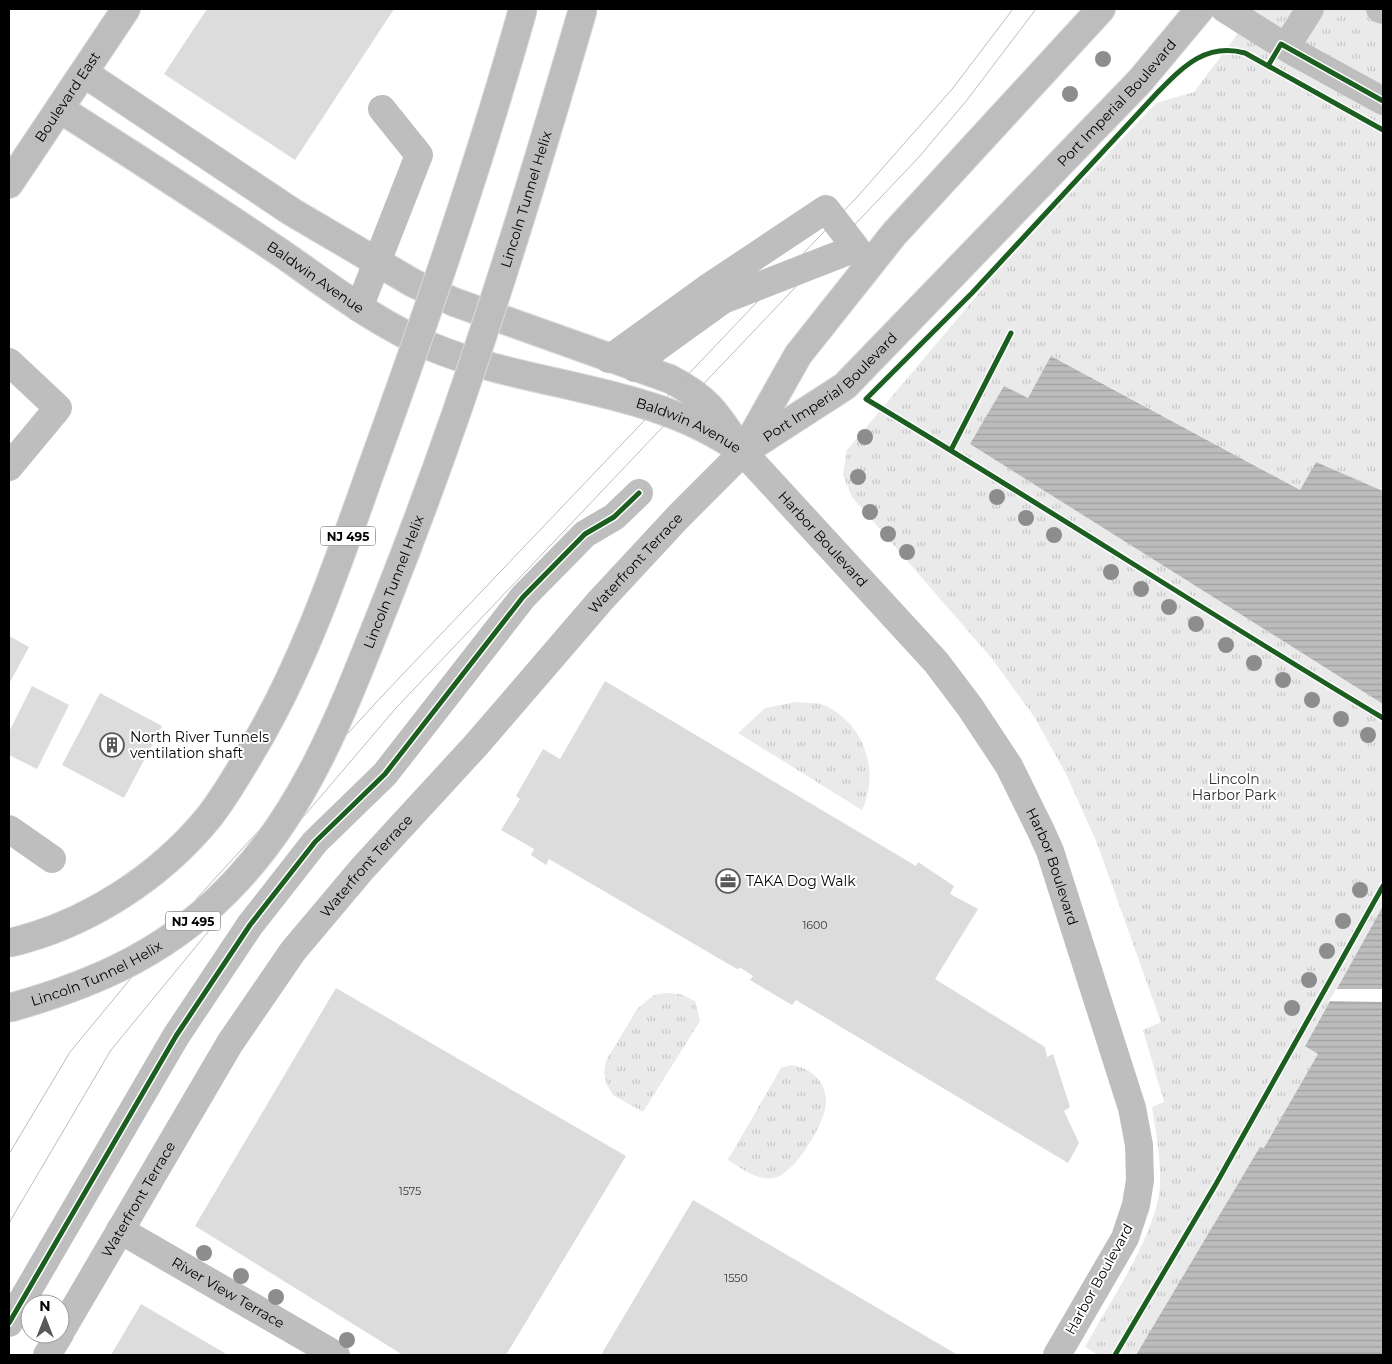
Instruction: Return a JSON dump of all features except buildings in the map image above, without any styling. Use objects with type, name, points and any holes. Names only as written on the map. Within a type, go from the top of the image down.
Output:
[{"type":"main road","name":"Boulevard East","points":[[9,184],[126,9]]},
{"type":"main road","name":"NJ 495","points":[[9,943],[43,932],[95,910],[141,881],[163,863],[208,817],[227,793],[266,727],[313,626],[417,343],[458,221],[523,9]]},
{"type":"main road","name":"Lincoln Tunnel Helix","points":[[9,1008],[88,983],[124,967],[178,934],[238,880],[280,827],[300,795],[333,728],[410,543],[528,198],[583,9]]},
{"type":"main road","name":"Port Imperial Boulevard","points":[[743,452],[798,355],[894,234],[1100,9]]},
{"type":"main road","name":"Port Imperial Boulevard","points":[[743,452],[846,386],[1140,81],[1200,9]]},
{"type":"main road","name":"Baldwin Avenue","points":[[84,73],[292,212],[377,263],[454,302],[609,359],[670,379],[702,398],[710,405],[743,452]]},
{"type":"main road","name":"Baldwin Avenue","points":[[60,109],[280,253],[359,308],[410,337],[457,356],[650,407],[711,432],[743,452]]},
{"type":"street","points":[[1224,9],[1286,47],[1383,100]]},
{"type":"street","points":[[1286,47],[1310,9]]},
{"type":"street","points":[[359,308],[419,155],[382,109]]},
{"type":"street","points":[[609,359],[706,289],[826,209],[856,248],[723,300],[655,349],[635,368]]},
{"type":"street","points":[[9,362],[58,408],[9,467]]},
{"type":"street","name":"Waterfront Terrace","points":[[70,1317],[230,1043],[293,951],[362,868],[477,744],[600,601],[679,516],[743,452]]},
{"type":"street","name":"Harbor Boulevard","points":[[743,452],[936,662],[1009,766],[1050,851],[1132,1108],[1139,1145],[1140,1163],[1138,1193],[1130,1226],[1057,1355]]},
{"type":"street","points":[[9,1323],[176,1036],[250,924],[315,842],[385,774],[523,597],[585,534],[614,517],[639,492]]},
{"type":"street","points":[[9,829],[52,859]]},
{"type":"street","name":"River View Terrace","points":[[120,1230],[336,1355]]},
{"type":"street","name":"Waterfront Terrace","points":[[47,1355],[54,1344]]},
{"type":"green space","name":"Lincoln Harbor Park","points":[[1250,9],[1383,9],[1383,491],[1316,462],[1300,490],[1052,356],[1028,398],[1004,387],[970,444],[1383,704],[1383,906],[1305,1045],[1318,1054],[1264,1149],[1260,1147],[1136,1355],[1098,1355],[1085,1347],[1138,1253],[1154,1214],[1159,1195],[1160,1163],[1152,1107],[1164,1102],[1143,1030],[1161,1022],[1097,843],[1066,774],[1035,718],[993,660],[852,497],[843,475],[847,450],[1000,268],[1156,103],[1194,92],[1234,39]]},
{"type":"green space","points":[[796,702],[815,703],[826,706],[851,725],[859,737],[869,765],[867,795],[862,810],[738,733],[765,708]]},
{"type":"green space","points":[[666,993],[680,994],[695,1001],[700,1021],[643,1112],[613,1095],[607,1085],[604,1073],[606,1061],[637,1009],[654,995]]},
{"type":"green space","points":[[790,1065],[803,1068],[820,1081],[825,1094],[825,1111],[808,1146],[791,1167],[774,1178],[761,1178],[728,1160],[781,1068]]},
{"type":"shaded area","points":[[1051,356],[1300,490],[1316,462],[1383,491],[1383,704],[970,444],[1004,386],[1028,398]]},
{"type":"shaded area","points":[[1383,906],[1383,1355],[1136,1355],[1260,1147],[1264,1148],[1318,1054],[1305,1046]]},
{"type":"pier","points":[[1336,989],[1383,989],[1383,1002],[1329,1001]]},
{"type":"tram line","points":[[9,1154],[70,1052],[198,897],[383,695],[858,196],[953,88],[1013,9]]},
{"type":"tram line","points":[[9,1223],[111,1050],[276,849],[396,708],[919,157],[967,100],[1036,9]]},
{"type":"cycle path","points":[[1268,66],[1281,44],[1383,101]]},
{"type":"cycle path","points":[[1383,130],[1245,53],[1231,50],[1218,51],[1196,59],[1158,92],[972,293],[866,399],[1383,718]]},
{"type":"cycle path","points":[[951,450],[1011,333]]},
{"type":"cycle path","points":[[9,1323],[176,1036],[250,925],[315,842],[385,774],[523,597],[585,534],[614,517],[639,493]]},
{"type":"cycle path","points":[[1115,1355],[1216,1184],[1383,886]]},
{"type":"place","name":"North River Tunnels ventilation shaft","points":[[112,745]]},
{"type":"place","name":"TAKA Dog Walk","points":[[728,881]]}]
